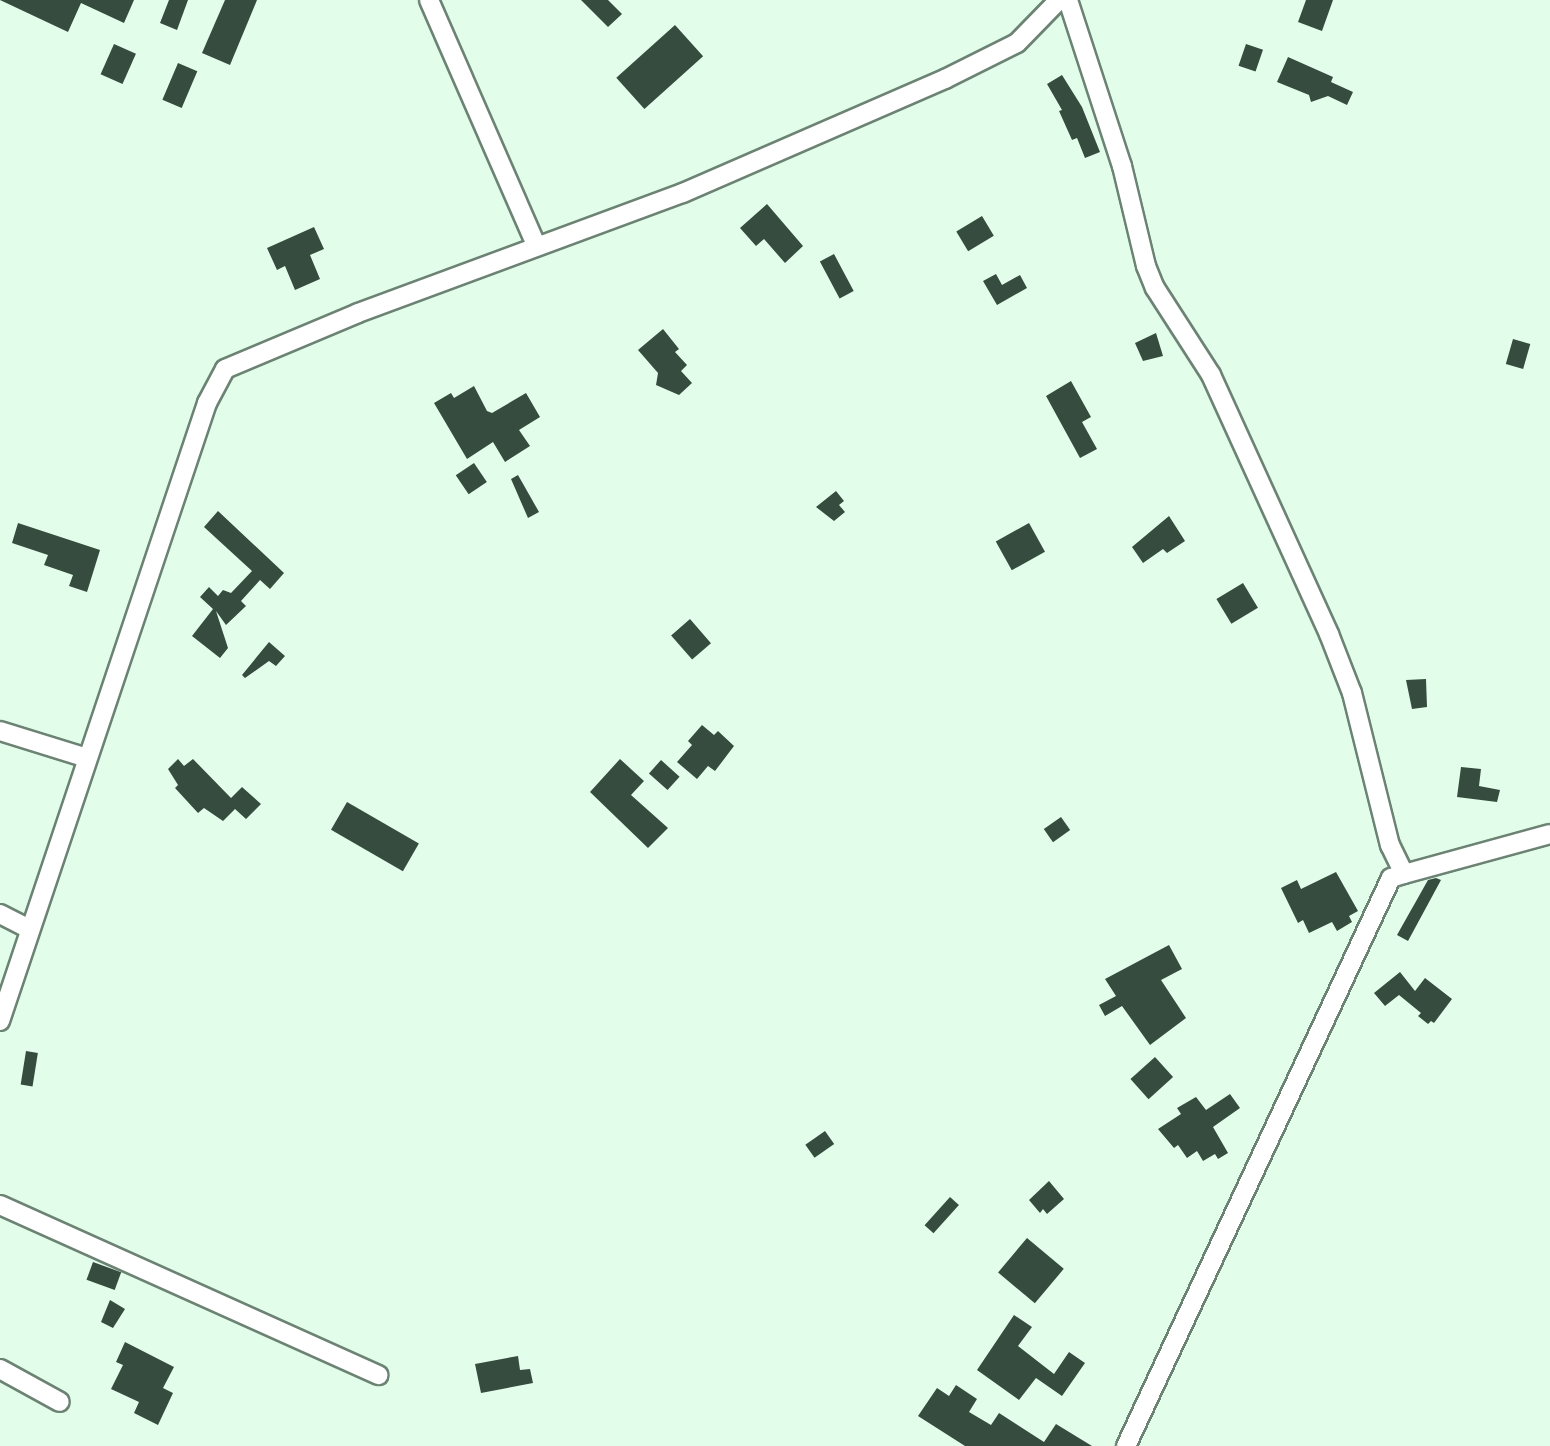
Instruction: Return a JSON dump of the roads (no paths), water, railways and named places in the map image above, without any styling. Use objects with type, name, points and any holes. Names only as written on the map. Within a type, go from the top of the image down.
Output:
[{"type":"street","points":[[429,0],[536,245]]},
{"type":"street","points":[[0,1021],[207,403],[225,369],[358,313],[683,193],[982,62],[1017,43],[1059,0]]},
{"type":"street","points":[[1068,0],[1122,166],[1150,277],[1211,375],[1329,634],[1352,693],[1390,845],[1404,874]]},
{"type":"street","points":[[0,731],[87,758]]},
{"type":"street","points":[[1126,1446],[1391,878],[1550,834]]},
{"type":"street","points":[[0,914],[29,929]]},
{"type":"street","points":[[0,1205],[379,1375]]},
{"type":"street","points":[[0,1369],[60,1402]]}]
